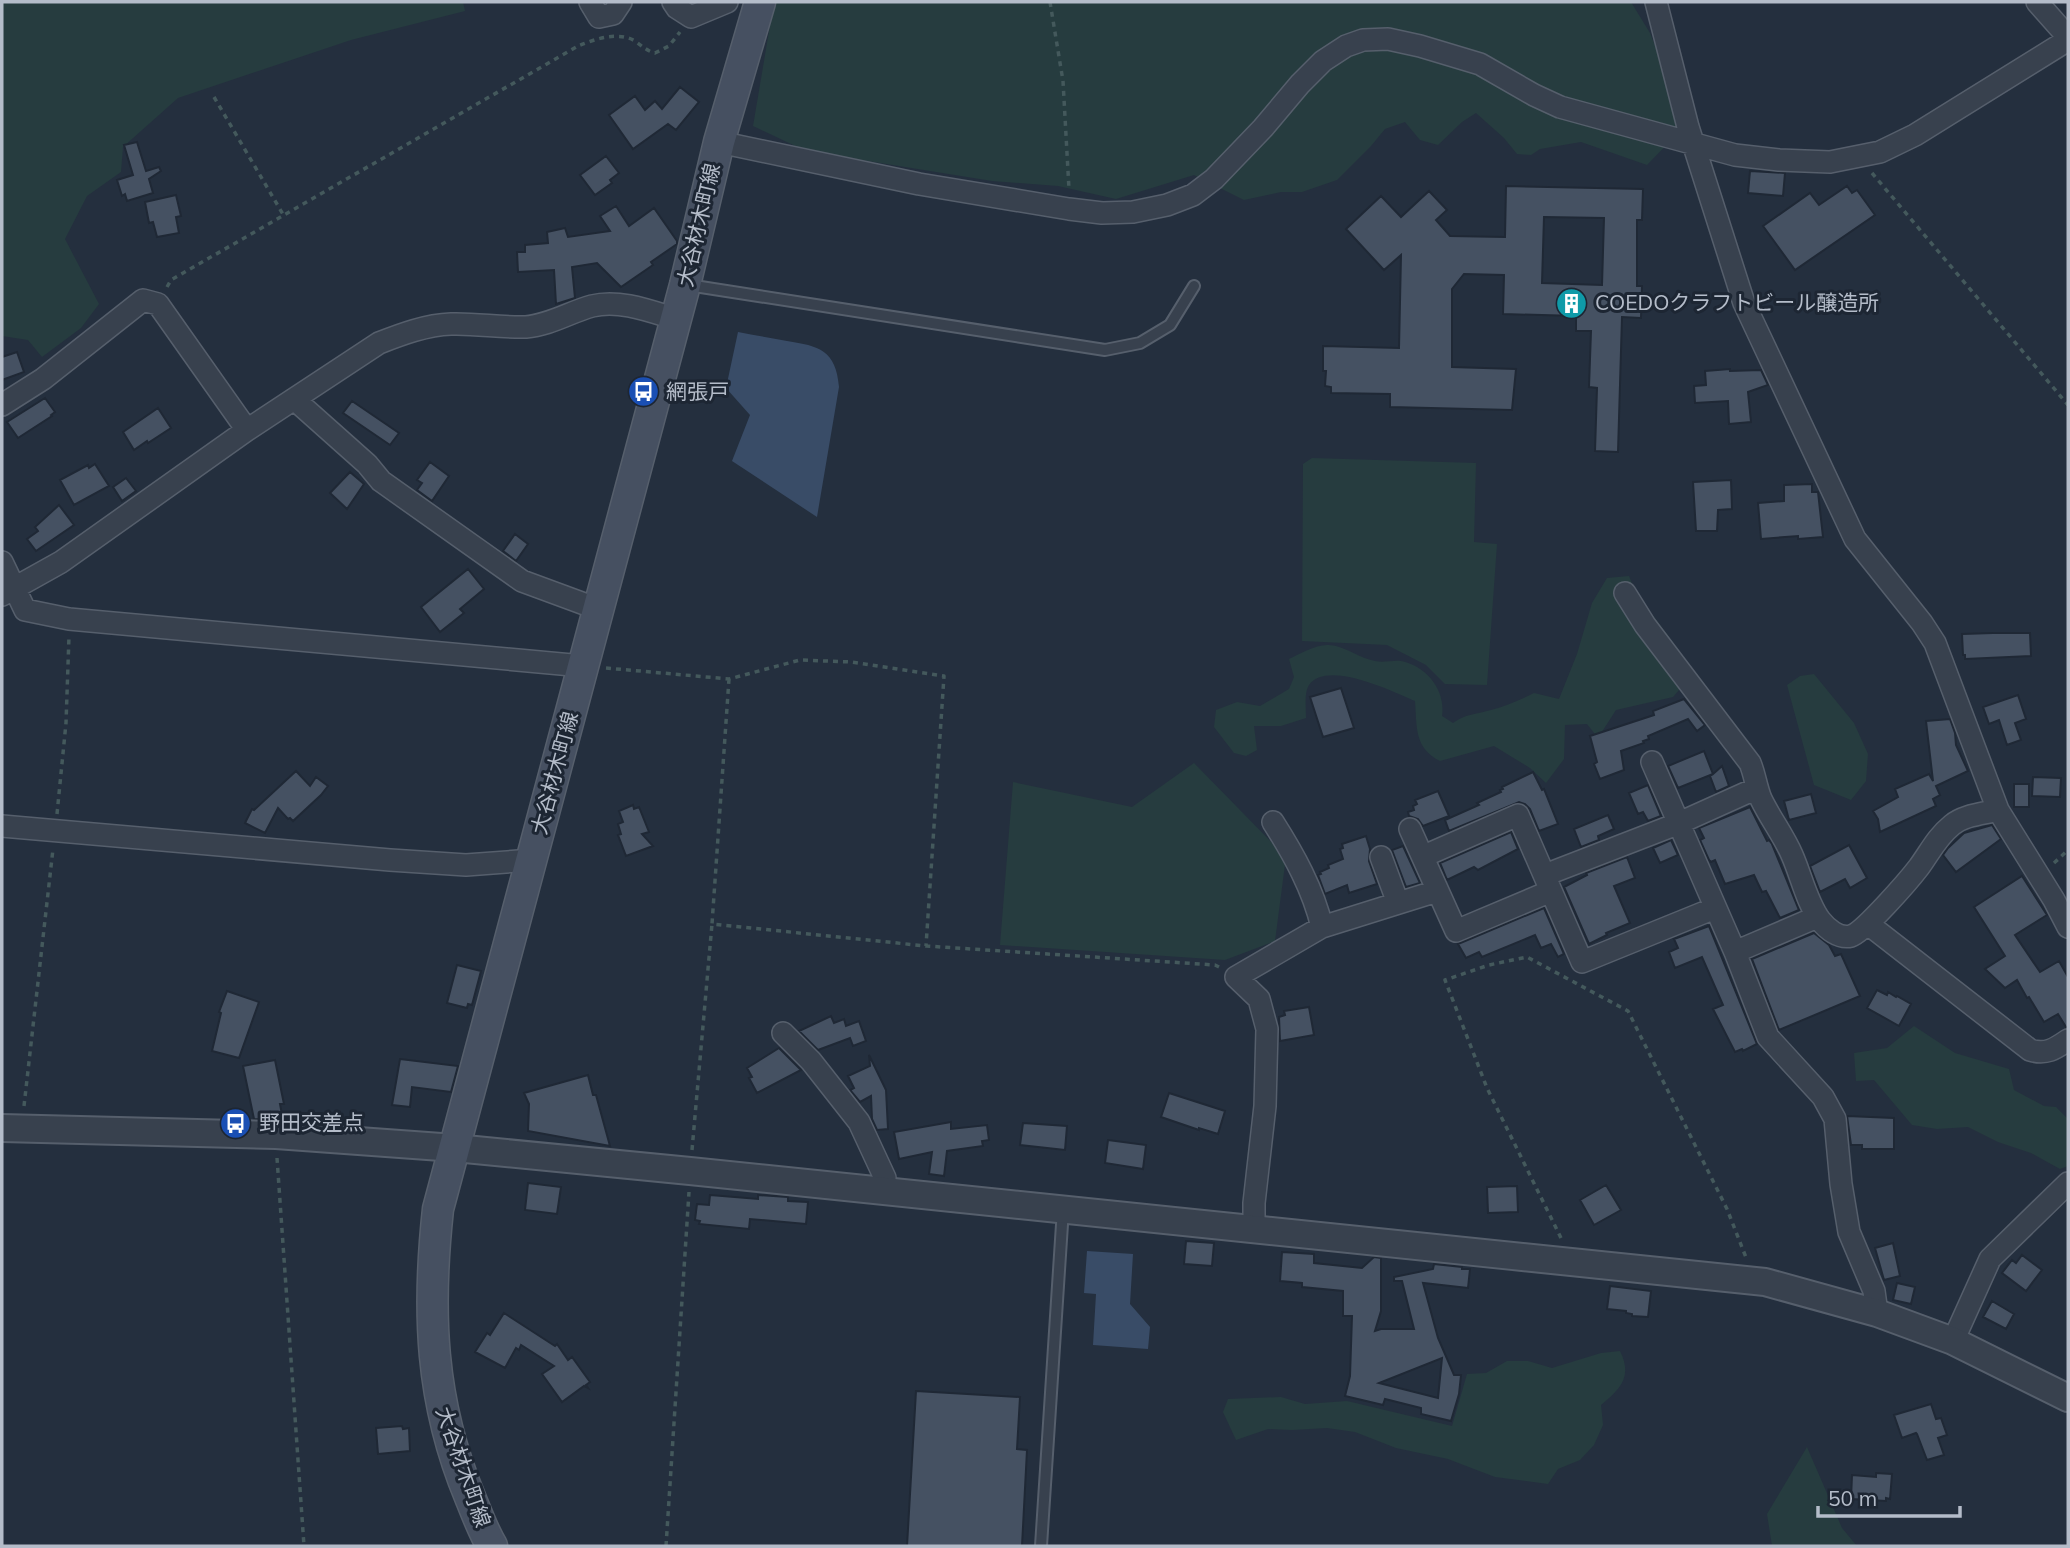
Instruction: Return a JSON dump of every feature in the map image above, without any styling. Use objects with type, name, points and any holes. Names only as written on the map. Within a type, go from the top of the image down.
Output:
[{"type":"main road","name":"大谷材木町線","points":[[492,1546],[463,1480],[442,1411],[433,1350],[432,1261],[438,1209],[685,285],[719,142],[760,2]]},
{"type":"street","points":[[590,2],[599,17],[606,17],[613,14],[621,2]]},
{"type":"street","points":[[673,2],[677,8],[691,16],[727,2]]},
{"type":"street","points":[[1656,2],[1694,144],[1744,303],[1855,539],[1935,643],[1998,810],[2068,927]]},
{"type":"street","points":[[719,142],[919,184],[1069,209],[1102,213],[1133,212],[1167,205],[1193,195],[1214,179],[1323,61],[1346,46],[1363,40],[1388,38],[1480,64],[1560,107],[1735,155],[1830,162],[1880,152],[1915,135],[2068,38],[2037,2]]},
{"type":"street","points":[[2,405],[43,379],[143,300],[158,304],[247,430]]},
{"type":"street","points":[[9,592],[61,562],[247,430],[379,343],[398,335],[435,325],[525,327],[607,304],[623,305],[676,319]]},
{"type":"street","points":[[294,399],[367,464],[381,481],[522,581],[598,609]]},
{"type":"street","points":[[2,562],[9,592],[25,610],[69,619],[583,666]]},
{"type":"street","points":[[1625,593],[1645,625],[1749,763],[1762,800],[1791,853],[1817,917],[1841,936],[1854,936],[1868,924],[1919,867],[1932,845],[1953,824],[1967,817],[1998,810]]},
{"type":"street","points":[[1652,762],[1735,952],[1768,1037],[1823,1097],[1835,1119],[1849,1233],[1874,1291],[1877,1313]]},
{"type":"street","points":[[1410,829],[1455,931],[1548,883],[1757,788]]},
{"type":"street","points":[[1424,856],[1518,816],[1582,962],[1715,908]]},
{"type":"street","points":[[1273,822],[1307,882],[1322,927]]},
{"type":"street","points":[[2,826],[415,862],[467,865],[532,860]]},
{"type":"street","points":[[1381,857],[1398,903]]},
{"type":"street","points":[[1254,1229],[1254,1203],[1265,1105],[1266,1029],[1259,999],[1236,977],[1322,927],[1437,891]]},
{"type":"street","points":[[1735,952],[1817,917]]},
{"type":"street","points":[[1868,924],[2030,1050],[2046,1052],[2068,1040]]},
{"type":"street","points":[[783,1033],[811,1061],[859,1122],[885,1178],[884,1191]]},
{"type":"street","points":[[12,1129],[276,1135],[456,1148],[1765,1282],[1877,1313],[1953,1341],[2068,1398]]},
{"type":"street","points":[[1953,1341],[1990,1259],[2068,1183]]},
{"type":"lane","points":[[685,285],[1105,350],[1140,343],[1170,326],[1194,286]]},
{"type":"lane","points":[[1041,1546],[1063,1209]]},
{"type":"path","points":[[1050,2],[1060,56],[1065,106],[1069,209]]},
{"type":"path","points":[[158,304],[171,281],[579,46],[594,40],[620,36],[633,40],[648,51],[659,52],[669,46],[691,16]]},
{"type":"path","points":[[214,97],[284,216]]},
{"type":"path","points":[[1859,158],[2068,405]]},
{"type":"path","points":[[12,1129],[55,830],[66,723],[69,619]]},
{"type":"path","points":[[583,666],[729,679],[800,660],[852,662],[944,676],[926,946]]},
{"type":"path","points":[[666,1546],[690,1171],[712,925],[729,679]]},
{"type":"path","points":[[712,925],[926,946],[1215,965],[1236,977]]},
{"type":"path","points":[[1573,1262],[1487,1088],[1445,980],[1489,965],[1527,957],[1628,1011],[1727,1209],[1749,1264],[1748,1280]]},
{"type":"path","points":[[276,1135],[304,1546]]},
{"type":"green space","points":[[2,2],[463,2],[465,11],[351,40],[178,98],[123,147],[121,172],[87,196],[65,239],[99,304],[81,328],[42,357],[28,340],[2,336]]},
{"type":"green space","points":[[774,2],[1631,2],[1650,33],[1663,65],[1679,132],[1647,165],[1581,142],[1540,149],[1531,155],[1517,154],[1504,138],[1476,113],[1462,122],[1438,145],[1420,140],[1405,122],[1385,129],[1337,180],[1302,192],[1281,192],[1244,200],[1194,175],[1116,199],[1058,186],[992,181],[806,151],[753,126]]},
{"type":"green space","points":[[1312,458],[1476,463],[1474,542],[1497,544],[1487,685],[1445,684],[1426,665],[1387,645],[1302,641],[1303,464]]},
{"type":"green space","points":[[1629,576],[1636,593],[1672,641],[1692,675],[1673,697],[1616,710],[1598,738],[1587,724],[1565,725],[1564,759],[1546,783],[1530,768],[1494,746],[1440,761],[1425,750],[1418,736],[1415,701],[1377,685],[1345,676],[1330,675],[1318,678],[1309,685],[1306,718],[1281,726],[1254,726],[1257,750],[1246,756],[1234,753],[1214,727],[1216,710],[1237,702],[1260,706],[1289,689],[1294,677],[1289,659],[1324,645],[1341,648],[1375,661],[1401,661],[1419,668],[1438,689],[1442,716],[1453,723],[1534,693],[1559,699],[1577,654],[1592,603],[1607,578]]},
{"type":"green space","points":[[1814,674],[1854,723],[1868,754],[1866,781],[1851,800],[1814,785],[1787,685],[1800,676]]},
{"type":"green space","points":[[1194,763],[1286,857],[1275,941],[1225,960],[1000,945],[1013,782],[1132,807]]},
{"type":"green space","points":[[1914,1026],[1955,1053],[2009,1069],[2014,1090],[2044,1106],[2056,1107],[2068,1119],[2068,1166],[2060,1169],[2031,1153],[1998,1142],[1968,1127],[1937,1129],[1912,1125],[1874,1080],[1856,1081],[1854,1053],[1887,1048]]},
{"type":"green space","points":[[1620,1351],[1625,1375],[1619,1388],[1601,1405],[1603,1425],[1594,1445],[1580,1460],[1558,1469],[1548,1484],[1495,1477],[1448,1459],[1396,1448],[1355,1432],[1327,1428],[1268,1429],[1236,1440],[1223,1412],[1228,1399],[1281,1397],[1305,1404],[1347,1401],[1452,1426],[1467,1374],[1486,1373],[1507,1361],[1528,1361],[1552,1368],[1601,1353]]},
{"type":"green space","points":[[1807,1447],[1842,1528],[1857,1546],[1772,1546],[1767,1514]]},
{"type":"water","points":[[738,332],[817,348],[830,358],[834,365],[839,387],[817,517],[732,461],[750,415],[726,388]]},
{"type":"water","points":[[1087,1251],[1133,1254],[1130,1304],[1150,1327],[1148,1349],[1093,1345],[1096,1294],[1084,1293]]},
{"type":"building","points":[[680,87],[699,102],[676,130],[668,124],[633,149],[609,115],[635,96],[645,110],[655,101],[662,109]]},
{"type":"building","points":[[137,142],[146,171],[159,167],[161,171],[149,179],[153,193],[127,201],[125,194],[122,196],[117,180],[133,175],[124,145]]},
{"type":"building","points":[[606,156],[619,173],[610,180],[612,183],[595,195],[580,175]]},
{"type":"building","points":[[1750,171],[1785,173],[1783,196],[1748,193]]},
{"type":"building","name":"COEDOクラフトビール醸造所","points":[[1506,186],[1643,189],[1642,220],[1637,220],[1637,286],[1642,286],[1641,318],[1622,317],[1618,452],[1595,451],[1597,388],[1589,387],[1591,331],[1576,331],[1576,316],[1503,314],[1504,275],[1464,274],[1452,289],[1452,367],[1516,369],[1512,410],[1390,407],[1390,394],[1331,393],[1331,387],[1325,386],[1323,346],[1399,348],[1401,255],[1384,270],[1346,229],[1381,196],[1401,217],[1429,191],[1447,210],[1436,220],[1450,236],[1505,237]],"holes":[[[1544,217],[1604,218],[1602,285],[1542,283]]]},
{"type":"building","points":[[1847,186],[1852,193],[1857,190],[1875,215],[1795,270],[1763,226],[1810,193],[1819,205]]},
{"type":"building","points":[[176,195],[181,216],[176,217],[179,233],[157,237],[153,222],[149,223],[145,202]]},
{"type":"building","points":[[616,206],[629,226],[654,208],[677,244],[621,287],[597,263],[572,267],[575,298],[556,304],[554,270],[518,272],[517,252],[525,252],[525,245],[548,243],[547,232],[565,228],[568,237],[610,231],[600,216]]},
{"type":"building","points":[[17,352],[24,372],[2,380],[2,357]]},
{"type":"building","points":[[1761,370],[1768,385],[1748,392],[1751,422],[1729,424],[1728,401],[1695,403],[1694,386],[1706,385],[1705,371]]},
{"type":"building","points":[[45,398],[55,412],[18,438],[7,422]]},
{"type":"building","points":[[352,401],[399,433],[390,445],[343,413]]},
{"type":"building","points":[[158,408],[171,428],[134,450],[123,432]]},
{"type":"building","points":[[430,462],[449,476],[432,501],[417,490],[422,483],[417,480]]},
{"type":"building","points":[[95,464],[109,486],[74,505],[60,480]]},
{"type":"building","points":[[350,472],[364,484],[347,509],[330,493]]},
{"type":"building","points":[[126,478],[136,491],[122,501],[113,487]]},
{"type":"building","points":[[1731,480],[1732,509],[1718,510],[1717,531],[1696,531],[1693,482]]},
{"type":"building","points":[[1812,484],[1812,492],[1818,492],[1823,537],[1761,539],[1758,503],[1784,501],[1784,485]]},
{"type":"building","points":[[59,505],[74,525],[36,551],[27,539],[38,531],[35,527]]},
{"type":"building","points":[[515,534],[528,544],[516,561],[503,551]]},
{"type":"building","points":[[468,569],[484,589],[460,609],[464,613],[440,632],[421,607]]},
{"type":"building","points":[[2030,633],[2031,656],[1965,659],[1962,634]]},
{"type":"building","points":[[1341,688],[1354,728],[1323,737],[1310,697]]},
{"type":"building","points":[[2018,695],[2026,719],[2015,723],[2021,740],[2007,745],[1999,720],[1989,724],[1983,707]]},
{"type":"building","points":[[1684,699],[1705,725],[1697,731],[1688,719],[1648,736],[1649,739],[1643,741],[1644,743],[1621,751],[1624,770],[1600,779],[1594,764],[1597,762],[1590,736],[1654,715],[1653,711]]},
{"type":"building","points":[[1950,719],[1956,745],[1968,771],[1936,786],[1940,795],[1933,799],[1936,806],[1880,832],[1878,819],[1873,811],[1898,797],[1895,789],[1929,774],[1933,781],[1926,721]]},
{"type":"building","points":[[1704,751],[1713,774],[1678,788],[1668,766]]},
{"type":"building","points":[[1722,766],[1729,786],[1716,792],[1710,776]]},
{"type":"building","points":[[296,771],[310,786],[316,777],[328,786],[293,821],[278,808],[265,833],[245,823],[252,809]]},
{"type":"building","points":[[1533,772],[1542,790],[1544,789],[1558,824],[1539,831],[1530,809],[1519,802],[1449,831],[1445,820],[1479,805],[1477,803],[1501,792],[1502,787]]},
{"type":"building","points":[[2033,777],[2061,778],[2060,797],[2032,796]]},
{"type":"building","points":[[2014,784],[2029,784],[2029,807],[2014,807]]},
{"type":"building","points":[[1648,785],[1661,816],[1648,821],[1643,812],[1638,814],[1629,793]]},
{"type":"building","points":[[1438,791],[1449,816],[1423,826],[1418,819],[1409,816],[1408,812],[1414,810],[1413,806],[1417,804],[1415,800]]},
{"type":"building","points":[[1811,794],[1816,813],[1789,820],[1784,801]]},
{"type":"building","points":[[633,805],[634,809],[639,807],[649,832],[642,834],[653,846],[626,856],[618,835],[621,834],[618,824],[623,822],[619,811]]},
{"type":"building","points":[[1750,807],[1767,841],[1772,844],[1799,910],[1780,918],[1754,875],[1725,884],[1715,860],[1709,860],[1700,840],[1704,838],[1699,828]]},
{"type":"building","points":[[1608,815],[1614,829],[1598,836],[1599,840],[1581,847],[1574,829]]},
{"type":"building","points":[[1992,825],[2001,839],[1956,872],[1943,855],[1948,848],[1964,833]]},
{"type":"building","points":[[1511,832],[1518,849],[1478,870],[1474,867],[1447,880],[1440,863]]},
{"type":"building","points":[[1366,836],[1370,849],[1369,861],[1377,884],[1349,893],[1347,885],[1325,894],[1318,875],[1320,872],[1329,868],[1328,865],[1343,859],[1340,849],[1343,848],[1342,844]]},
{"type":"building","points":[[1671,840],[1678,855],[1660,863],[1653,848]]},
{"type":"building","points":[[1849,845],[1867,878],[1850,888],[1845,879],[1820,892],[1810,866]]},
{"type":"building","points":[[1403,846],[1420,883],[1406,887],[1392,850]]},
{"type":"building","points":[[1627,857],[1635,878],[1614,886],[1630,923],[1589,944],[1564,887],[1587,875],[1586,873]]},
{"type":"building","points":[[2022,876],[2047,915],[2015,935],[2040,972],[2059,961],[2068,977],[2068,1027],[2058,1014],[2044,1022],[2017,980],[2005,988],[1985,969],[2005,956],[1974,907]]},
{"type":"building","points":[[1544,908],[1564,954],[1558,957],[1551,944],[1541,948],[1535,935],[1482,957],[1479,952],[1466,958],[1458,944]]},
{"type":"building","points":[[1709,926],[1757,1044],[1743,1051],[1742,1049],[1735,1052],[1713,1009],[1723,1005],[1702,957],[1675,968],[1669,952],[1678,948],[1674,939]]},
{"type":"building","points":[[1814,933],[1829,945],[1835,956],[1841,954],[1860,996],[1779,1030],[1752,959]]},
{"type":"building","points":[[457,965],[481,971],[472,1005],[468,1004],[467,1008],[447,1003]]},
{"type":"building","points":[[1877,990],[1887,995],[1888,992],[1911,1004],[1899,1026],[1867,1008]]},
{"type":"building","points":[[227,991],[259,1002],[239,1058],[212,1051],[221,1013],[219,1012]]},
{"type":"building","points":[[1309,1007],[1314,1035],[1280,1041],[1279,1017],[1285,1015],[1284,1011]]},
{"type":"building","points":[[831,1016],[834,1023],[844,1019],[846,1026],[859,1021],[866,1041],[853,1046],[850,1038],[818,1050],[799,1031]]},
{"type":"building","points":[[779,1048],[801,1070],[757,1093],[747,1068]]},
{"type":"building","points":[[869,1055],[886,1090],[888,1129],[877,1130],[872,1119],[871,1096],[860,1102],[850,1090],[854,1088],[848,1076],[870,1066]]},
{"type":"building","points":[[400,1059],[458,1066],[451,1092],[412,1087],[410,1107],[392,1105]]},
{"type":"building","points":[[275,1060],[284,1104],[280,1104],[283,1120],[254,1119],[243,1066]]},
{"type":"building","points":[[588,1075],[610,1146],[528,1131],[529,1104],[524,1093]]},
{"type":"building","points":[[1169,1093],[1225,1111],[1218,1134],[1161,1117]]},
{"type":"building","points":[[1847,1116],[1894,1118],[1894,1149],[1862,1149],[1862,1145],[1851,1145]]},
{"type":"building","points":[[951,1122],[951,1129],[987,1125],[989,1140],[982,1141],[983,1146],[947,1151],[944,1176],[929,1174],[932,1152],[899,1159],[894,1132]]},
{"type":"building","points":[[1023,1123],[1067,1126],[1065,1150],[1020,1145]]},
{"type":"building","points":[[1108,1140],[1146,1145],[1143,1169],[1105,1163]]},
{"type":"building","points":[[528,1183],[561,1187],[557,1214],[525,1210]]},
{"type":"building","points":[[1606,1185],[1621,1210],[1594,1225],[1580,1200]]},
{"type":"building","points":[[1517,1186],[1518,1212],[1488,1213],[1487,1187]]},
{"type":"building","points":[[710,1195],[758,1199],[758,1195],[788,1197],[788,1201],[808,1202],[806,1224],[750,1219],[749,1229],[699,1224],[700,1221],[695,1220],[697,1204],[709,1205]]},
{"type":"building","points":[[1186,1241],[1214,1243],[1212,1266],[1184,1264]]},
{"type":"building","points":[[1893,1243],[1900,1276],[1884,1280],[1875,1248]]},
{"type":"building","points":[[1282,1252],[1314,1254],[1314,1263],[1362,1268],[1374,1257],[1381,1258],[1381,1311],[1375,1331],[1414,1329],[1402,1281],[1394,1281],[1394,1277],[1433,1269],[1434,1264],[1470,1269],[1468,1288],[1423,1283],[1438,1338],[1454,1375],[1461,1375],[1451,1421],[1421,1414],[1421,1408],[1385,1399],[1383,1405],[1345,1396],[1350,1376],[1352,1316],[1343,1316],[1343,1291],[1302,1287],[1302,1283],[1280,1281]],"holes":[[[1442,1358],[1438,1398],[1379,1383]]]},
{"type":"building","points":[[2022,1255],[2042,1270],[2026,1291],[2002,1273],[2012,1260],[2016,1263]]},
{"type":"building","points":[[1897,1283],[1915,1287],[1911,1304],[1893,1300]]},
{"type":"building","points":[[1610,1286],[1651,1291],[1648,1317],[1607,1309]]},
{"type":"building","points":[[1992,1301],[2014,1314],[2006,1329],[1983,1317]]},
{"type":"building","points":[[504,1313],[555,1346],[557,1344],[568,1360],[572,1357],[590,1382],[586,1385],[588,1388],[584,1386],[562,1402],[542,1374],[554,1366],[521,1345],[519,1350],[516,1348],[505,1368],[475,1352]]},
{"type":"building","points":[[916,1391],[1020,1397],[1017,1449],[1027,1450],[1022,1546],[907,1546]]},
{"type":"building","points":[[1931,1404],[1936,1419],[1941,1418],[1947,1435],[1938,1438],[1944,1455],[1927,1460],[1917,1434],[1902,1438],[1894,1415]]},
{"type":"building","points":[[402,1426],[403,1429],[409,1428],[410,1451],[378,1454],[376,1428]]},
{"type":"building","points":[[1876,1473],[1892,1474],[1890,1499],[1851,1499],[1852,1475],[1876,1477]]},
{"type":"place","name":"COEDOクラフトビール醸造所","points":[[1572,303]]},
{"type":"place","name":"網張戸","points":[[643,392]]},
{"type":"place","name":"野田交差点","points":[[236,1123]]}]
